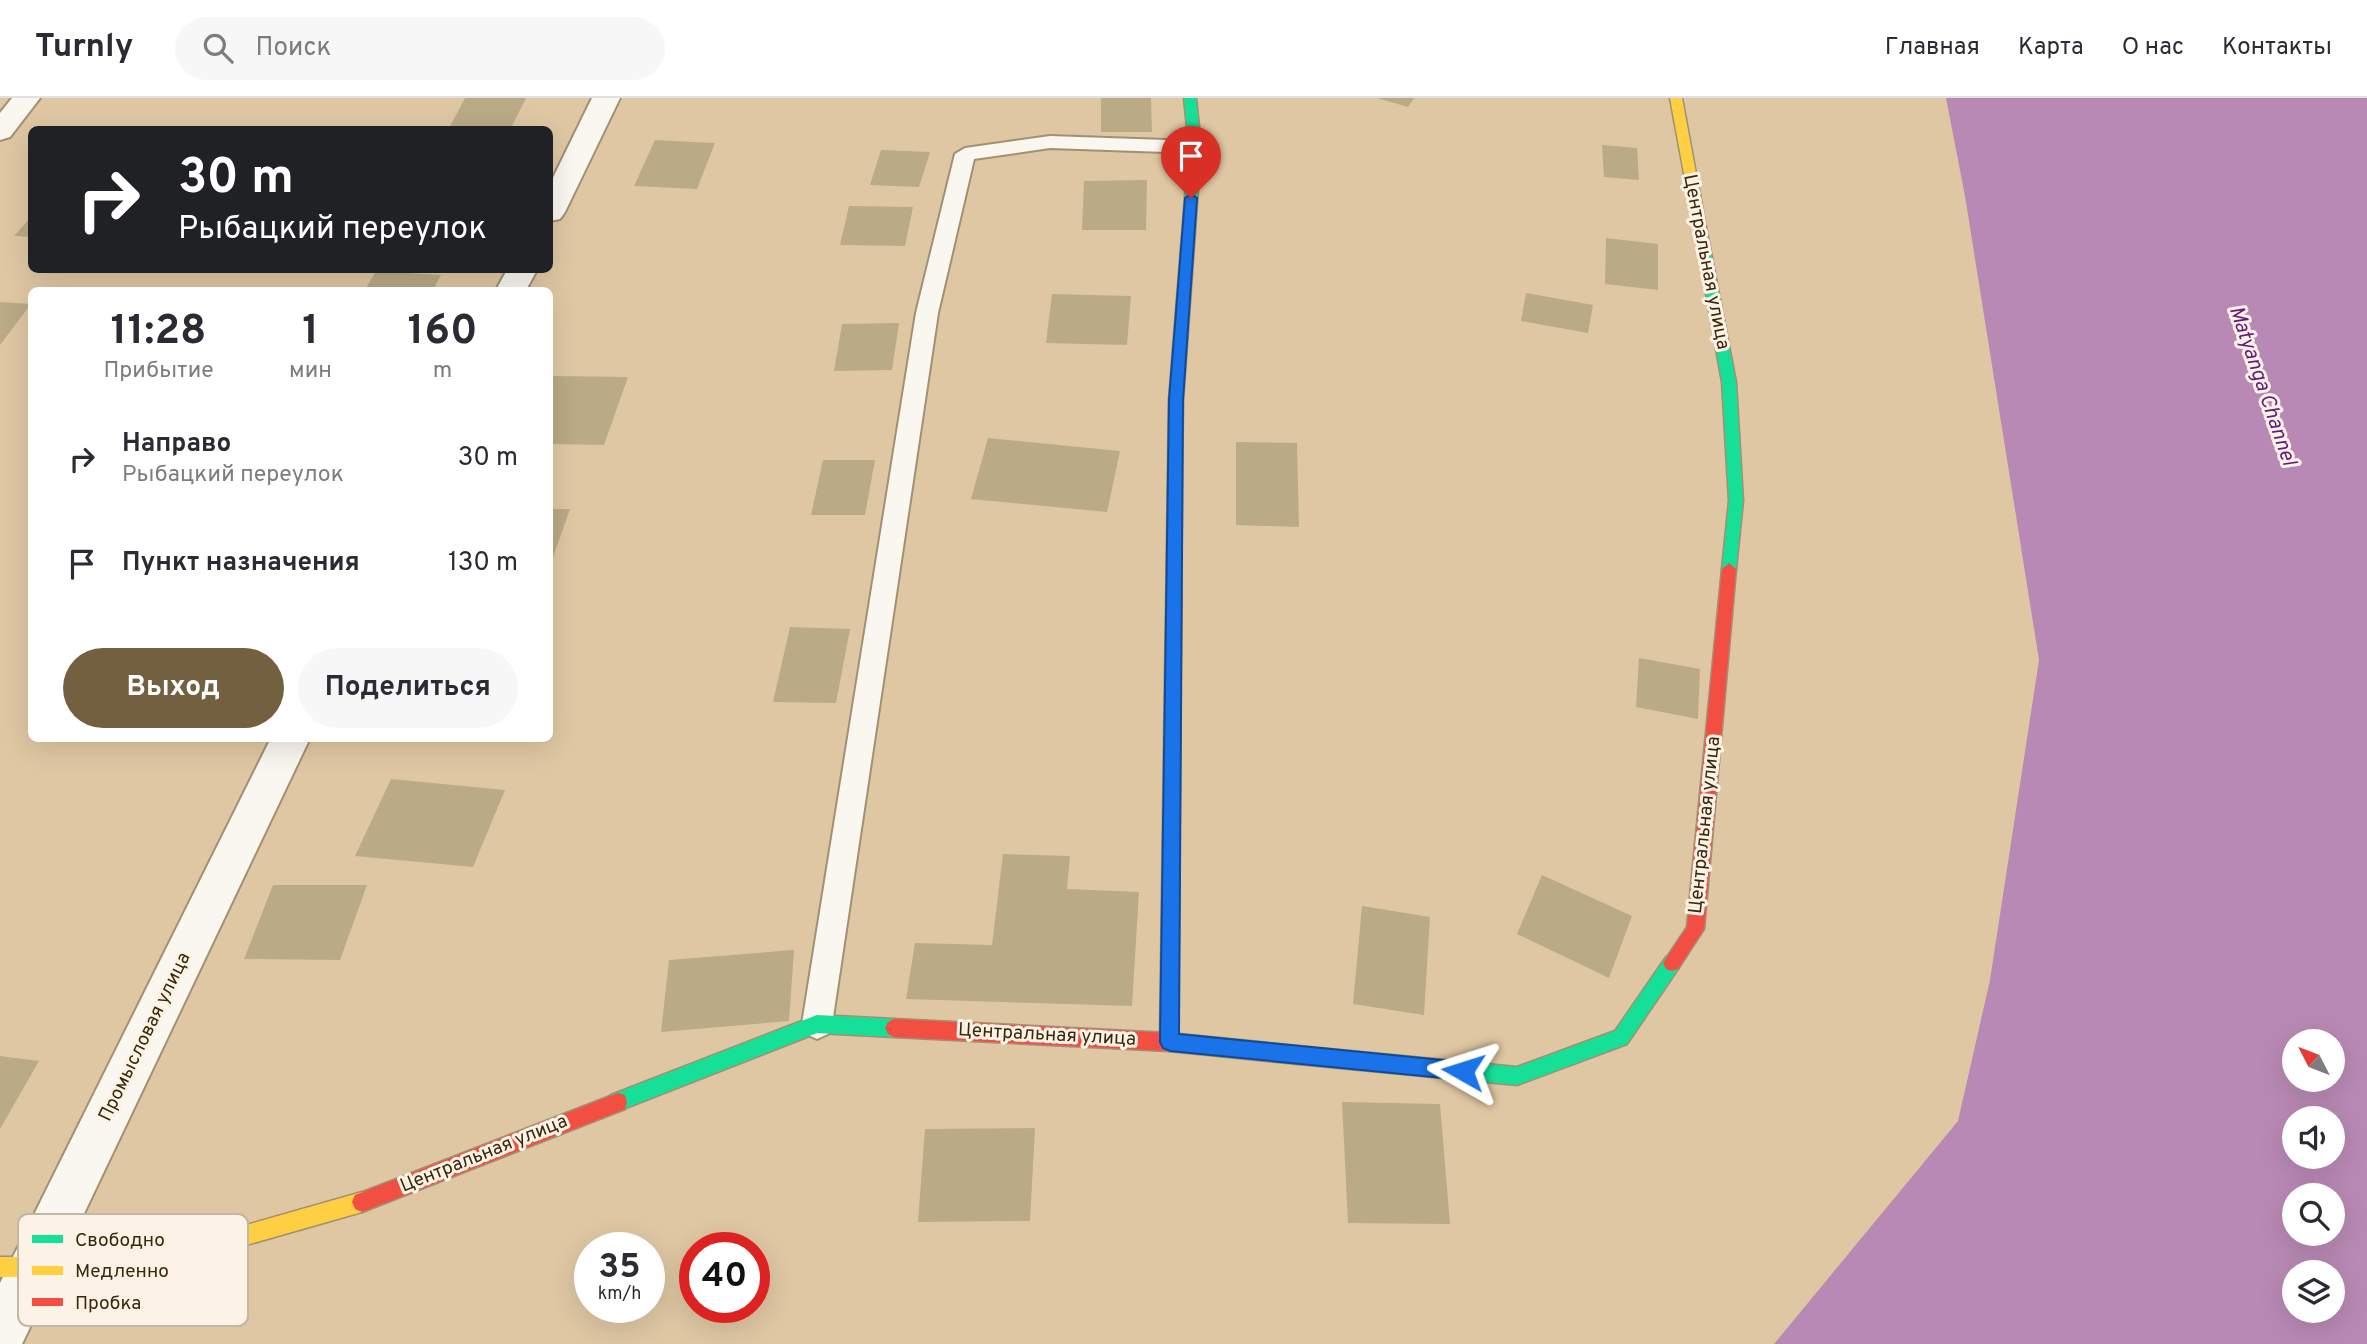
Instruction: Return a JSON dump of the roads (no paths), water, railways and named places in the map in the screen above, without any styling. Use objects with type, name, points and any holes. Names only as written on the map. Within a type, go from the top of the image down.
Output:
[{"type":"street","points":[[0,131],[26,98]]},
{"type":"street","points":[[553,206],[606,98]]},
{"type":"street","points":[[1170,1042],[1176,400],[1195,147],[1190,98]]},
{"type":"street","name":"Центральная улица","points":[[248,1235],[372,1199],[817,1024],[1170,1042],[1517,1076],[1621,1038],[1695,929],[1736,501],[1729,382],[1676,98]]},
{"type":"street","name":"Промысловая улица","points":[[44,1214],[290,742]]},
{"type":"street","name":"Промысловая улица","points":[[0,1336],[16,1268]]},
{"type":"lane","points":[[817,1024],[928,313],[965,154],[1050,142],[1195,147]]},
{"type":"water","name":"Matyanga Channel","points":[[1946,98],[2367,98],[2367,1344],[1774,1344],[1958,1121],[1990,980],[2039,660],[1965,196]]}]
